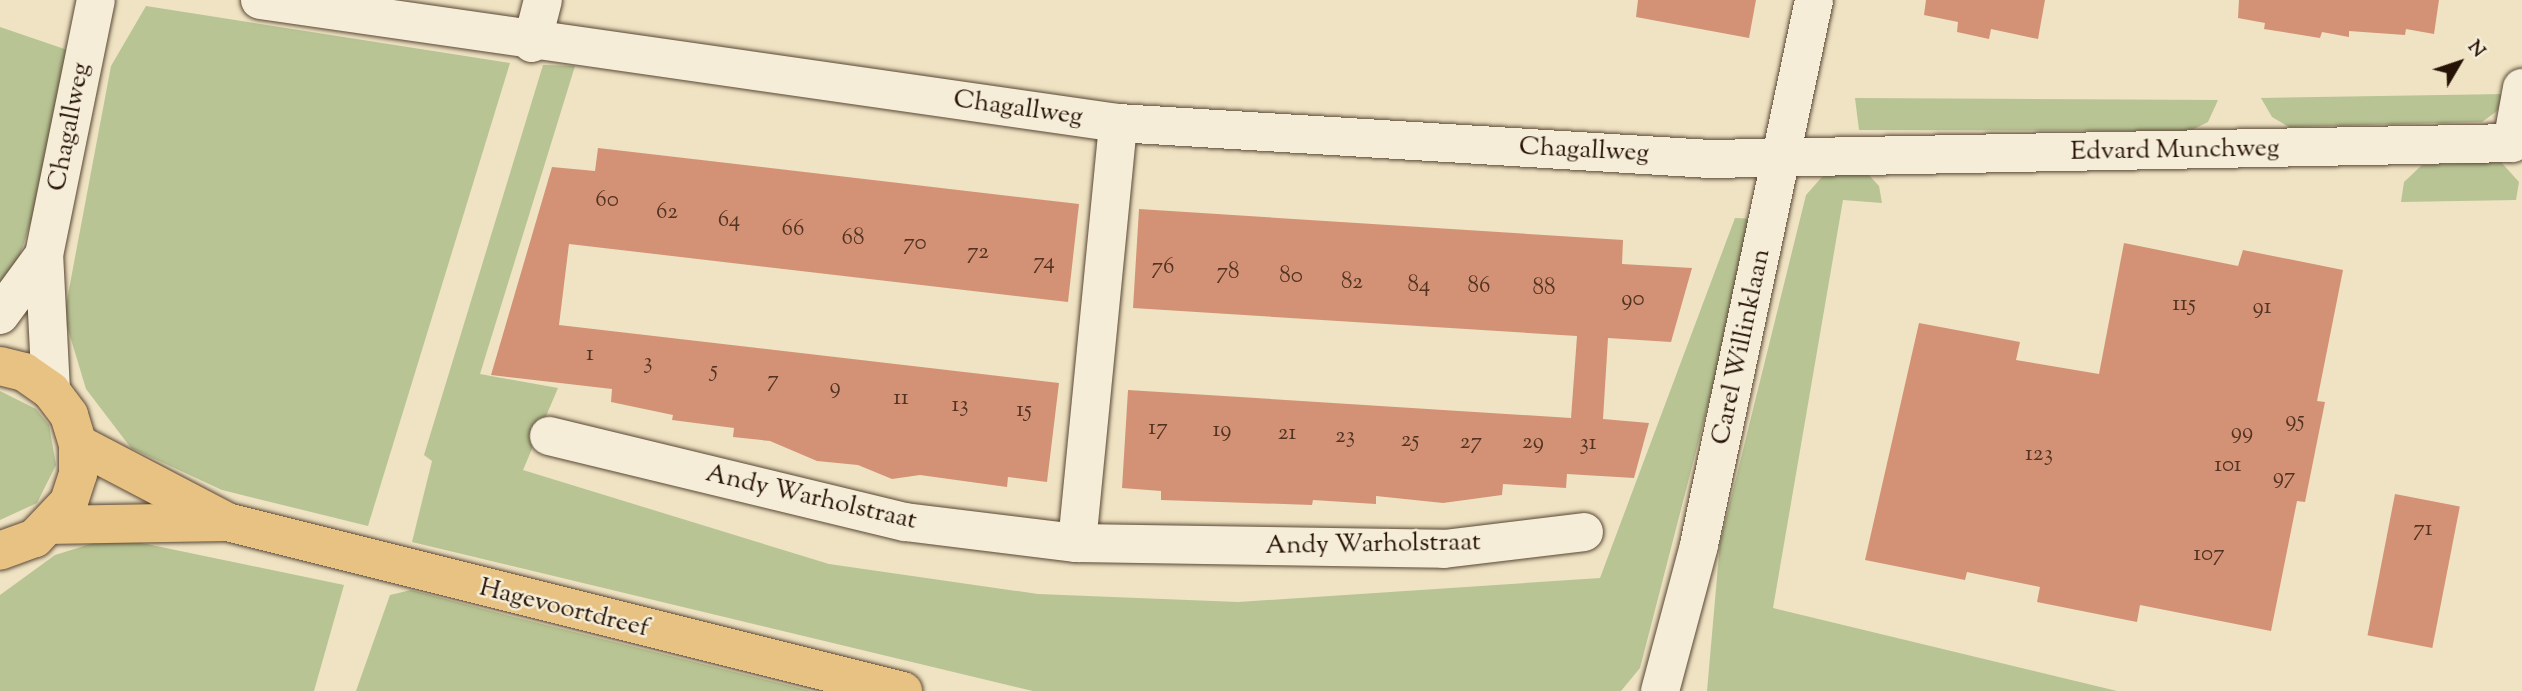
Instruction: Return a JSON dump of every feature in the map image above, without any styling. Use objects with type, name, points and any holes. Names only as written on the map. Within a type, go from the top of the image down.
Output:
[{"type":"main road","points":[[0,366],[24,372],[51,391],[69,415],[78,444],[78,474],[69,502],[51,525],[0,551]]},
{"type":"main road","name":"Hagevoortdreef","points":[[78,444],[227,522],[397,569],[903,691]]},
{"type":"main road","name":"Hagevoortdreef","points":[[51,525],[227,522]]},
{"type":"street","name":"Chagallweg","points":[[51,391],[44,255],[96,0]]},
{"type":"street","name":"Chagallweg","points":[[260,0],[532,43],[1118,123],[1783,160]]},
{"type":"street","points":[[532,43],[543,0]]},
{"type":"street","name":"Carel Willinklaan","points":[[1660,691],[1699,545],[1783,160],[1814,0]]},
{"type":"street","name":"Edvard Munchweg","points":[[1783,160],[2512,143],[2522,88]]},
{"type":"street","points":[[1077,543],[1118,123]]},
{"type":"street","name":"Chagallweg","points":[[0,315],[44,255]]},
{"type":"street","name":"Andy Warholstraat","points":[[549,436],[905,522],[1077,543],[1444,549],[1584,532]]},
{"type":"green space","points":[[146,6],[510,63],[368,526],[222,490],[131,448],[86,389],[64,316],[111,66]]},
{"type":"green space","points":[[0,27],[85,56],[18,261],[0,284]]},
{"type":"green space","points":[[543,65],[575,66],[480,374],[558,388],[523,470],[829,564],[1038,594],[1238,602],[1600,578],[1735,218],[1756,219],[1640,668],[1621,691],[1033,691],[412,542],[432,461],[424,455]]},
{"type":"green space","points":[[2505,94],[2497,111],[2482,122],[2289,127],[2272,117],[2261,98]]},
{"type":"green space","points":[[1855,98],[2218,100],[2208,122],[2190,131],[1859,130]]},
{"type":"green space","points":[[2501,162],[2519,182],[2516,200],[2401,202],[2404,182],[2422,165]]},
{"type":"green space","points":[[1846,166],[1867,173],[1879,186],[1882,203],[1843,200],[1773,608],[2117,691],[1707,691],[1720,543],[1806,195],[1822,177]]},
{"type":"green space","points":[[0,391],[36,409],[49,425],[56,465],[37,503],[0,520]]},
{"type":"green space","points":[[113,537],[344,585],[314,691],[0,691],[0,595],[55,555]]},
{"type":"green space","points":[[411,590],[811,691],[356,691],[390,595]]},
{"type":"building","points":[[1638,0],[1756,0],[1749,38],[1636,17]]},
{"type":"building","points":[[1926,0],[2045,0],[2038,39],[1991,29],[1989,39],[1957,32],[1958,22],[1924,15]]},
{"type":"building","points":[[2239,0],[2439,0],[2434,34],[2406,29],[2405,35],[2349,31],[2349,37],[2322,32],[2320,38],[2264,29],[2265,23],[2238,18]]},
{"type":"building","points":[[598,148],[1079,204],[1068,302],[569,244],[559,325],[1059,383],[1047,482],[1008,477],[1007,487],[920,475],[892,479],[858,465],[817,461],[770,441],[733,437],[734,428],[672,420],[673,415],[611,402],[612,389],[491,375],[552,167],[595,171]]},
{"type":"building","points":[[1139,209],[1623,240],[1622,264],[1692,268],[1671,342],[1608,338],[1603,419],[1649,423],[1634,478],[1567,474],[1566,488],[1503,484],[1502,495],[1443,503],[1376,496],[1376,504],[1313,500],[1312,505],[1161,500],[1161,491],[1122,488],[1128,390],[1571,418],[1577,336],[1133,308]]},
{"type":"building","points":[[2124,243],[2238,266],[2243,250],[2343,270],[2317,401],[2325,402],[2305,502],[2297,501],[2271,631],[2140,605],[2137,622],[2037,602],[2040,587],[1967,572],[1965,580],[1865,560],[1919,323],[2020,342],[2016,360],[2099,374]]},
{"type":"building","points":[[2395,494],[2460,507],[2432,648],[2368,635]]}]
